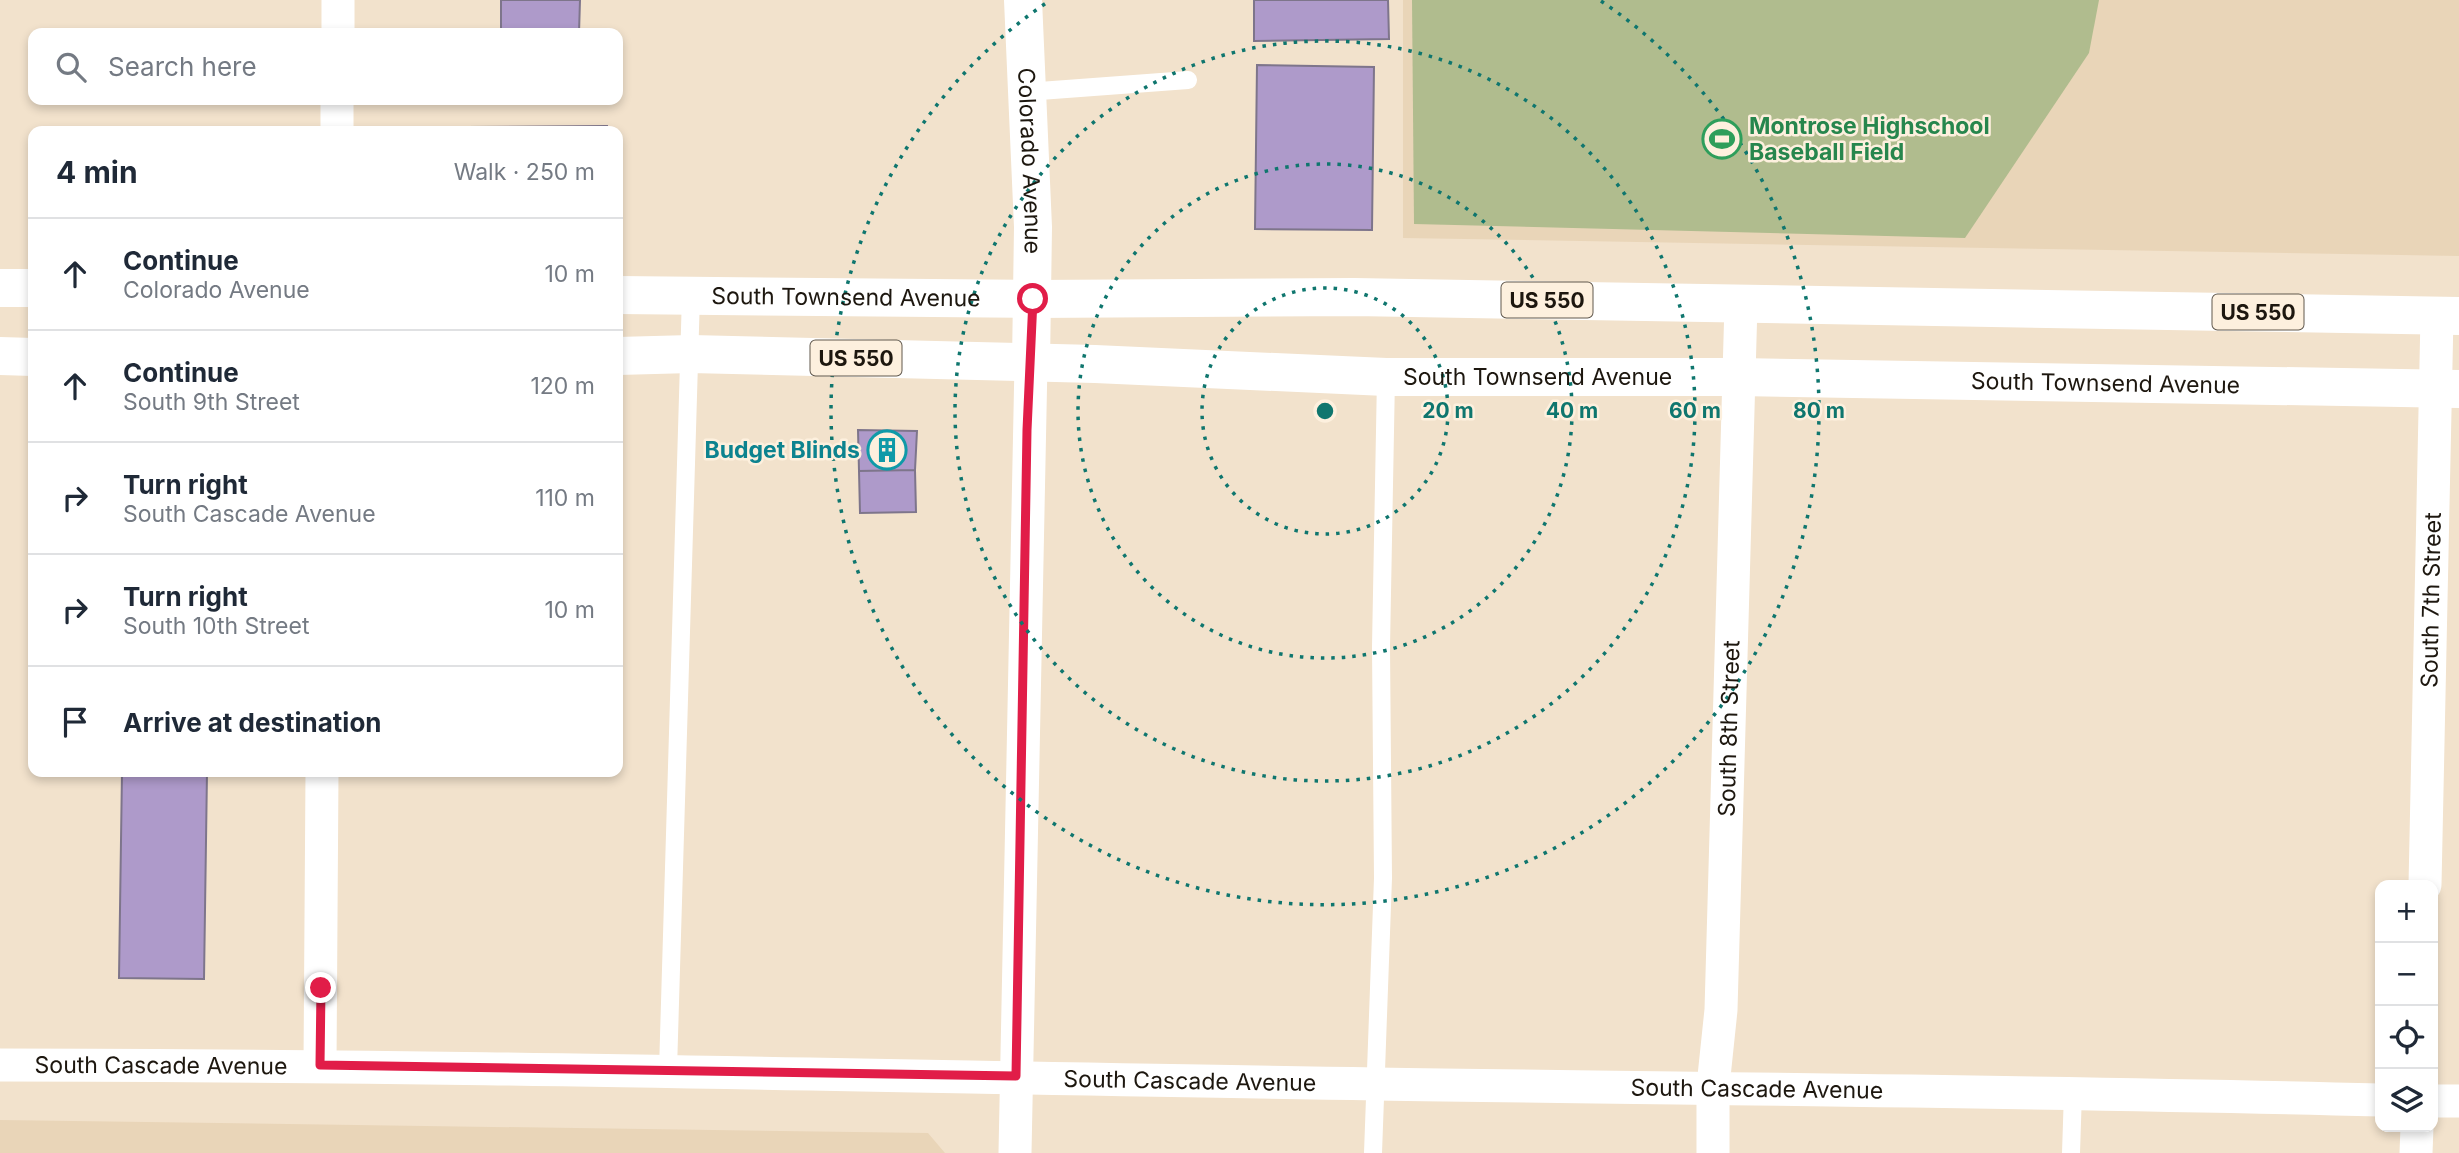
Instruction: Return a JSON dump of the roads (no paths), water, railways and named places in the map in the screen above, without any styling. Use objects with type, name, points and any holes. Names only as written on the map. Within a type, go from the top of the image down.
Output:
[{"type":"main road","name":"Colorado Avenue","points":[[1023,0],[1033,299],[1031,363]]},
{"type":"main road","points":[[0,288],[28,288]]},
{"type":"main road","name":"South Townsend Avenue","points":[[623,295],[1033,299],[1354,297],[2448,316]]},
{"type":"main road","name":"South Townsend Avenue","points":[[623,356],[691,354],[1031,363],[1386,377],[1738,377],[2447,389]]},
{"type":"main road","points":[[0,356],[28,356]]},
{"type":"street","points":[[338,0],[338,28]]},
{"type":"street","points":[[337,105],[337,126]]},
{"type":"street","name":"South 8th Street","points":[[1713,1153],[1713,1086],[1721,1010],[1741,304]]},
{"type":"street","name":"South 7th Street","points":[[2425,880],[2448,316]]},
{"type":"street","points":[[1015,1153],[1031,363]]},
{"type":"street","points":[[320,1065],[322,777]]},
{"type":"street","name":"South Cascade Avenue","points":[[0,1065],[320,1065],[668,1070],[1375,1084],[2073,1092],[2375,1100]]},
{"type":"street","points":[[2438,1101],[2459,1101]]},
{"type":"street","points":[[2416,1153],[2417,1132]]},
{"type":"lane","points":[[1026,92],[1188,80]]},
{"type":"lane","points":[[668,1070],[691,295]]},
{"type":"lane","points":[[1373,1153],[1383,878],[1381,647],[1386,377]]},
{"type":"lane","points":[[2071,1153],[2073,1092]]},
{"type":"place","name":"Montrose Highschool Baseball Field","points":[[1722,139]]},
{"type":"place","name":"Budget Blinds","points":[[887,450]]}]
